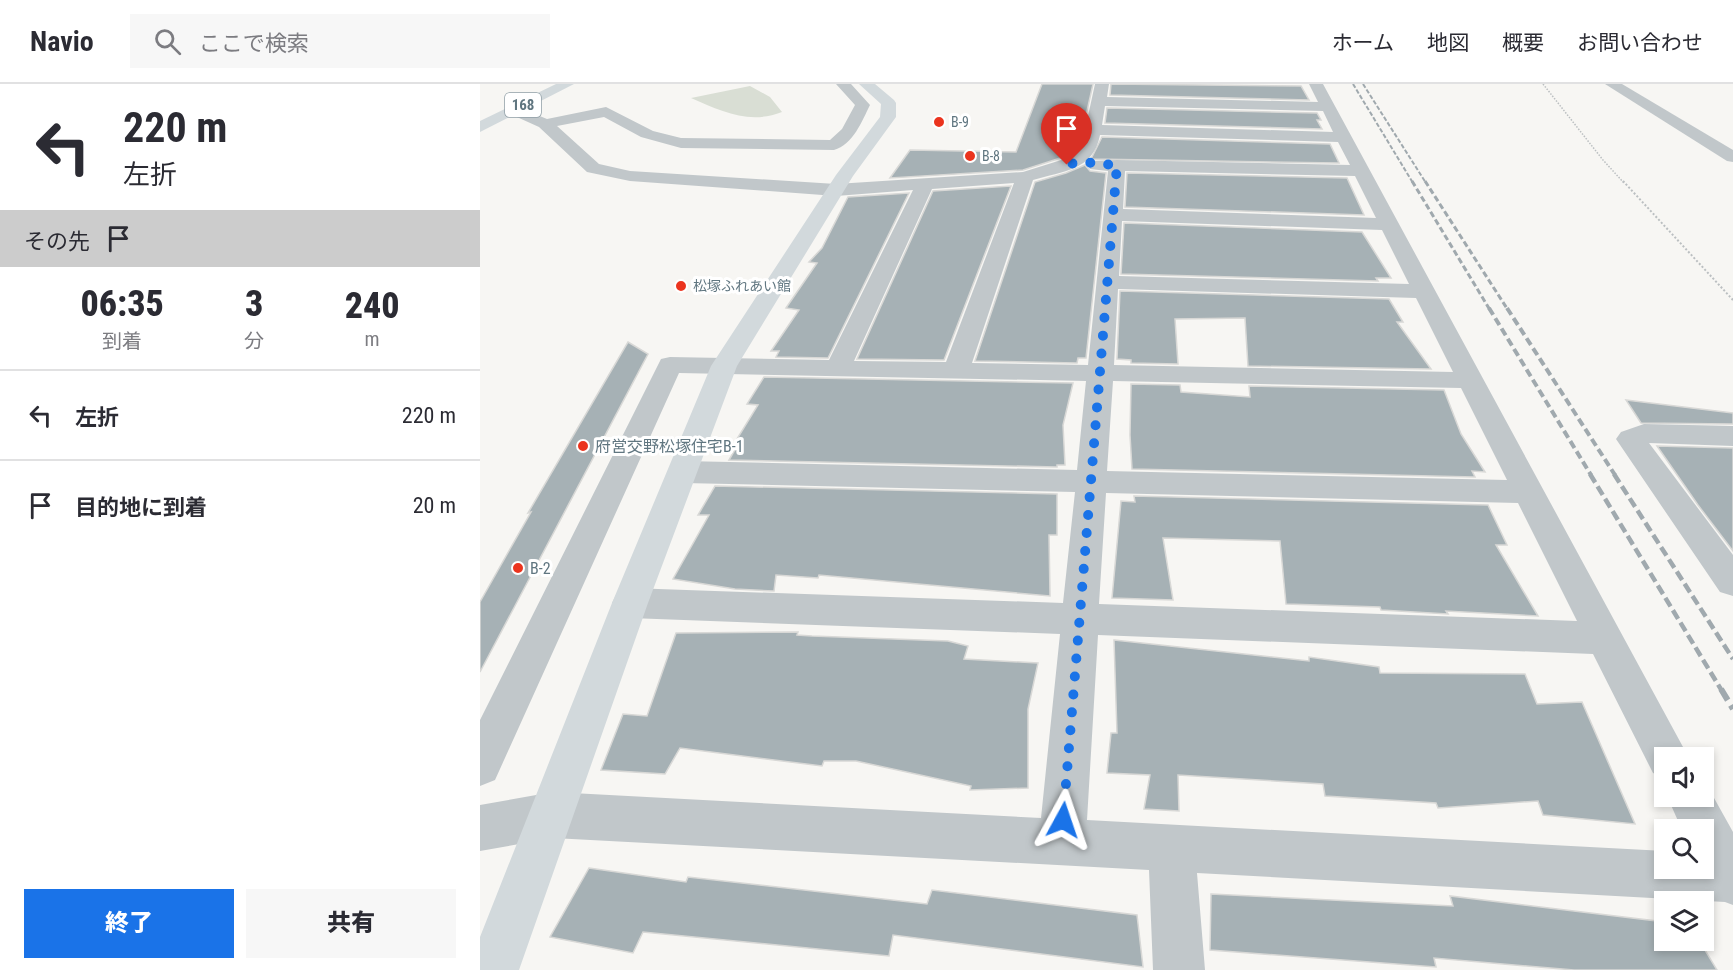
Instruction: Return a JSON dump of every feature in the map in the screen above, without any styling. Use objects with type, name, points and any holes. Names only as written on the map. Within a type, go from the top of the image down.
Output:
[{"type":"main road","name":"168","points":[[480,127],[567,84]]},
{"type":"main road","points":[[493,970],[553,815],[630,603],[724,366],[836,190],[888,117],[889,104],[866,84]]},
{"type":"street","points":[[545,124],[606,112],[647,134],[681,143],[834,145],[848,132],[863,105],[843,84]]},
{"type":"street","points":[[513,110],[545,124],[593,168],[630,176],[836,190],[1025,177],[1080,160],[1089,149],[1102,84]]},
{"type":"street","points":[[1163,84],[1166,149]]},
{"type":"street","points":[[1612,84],[1733,158]]},
{"type":"street","points":[[1099,101],[1164,103],[1322,95],[1662,747]]},
{"type":"street","points":[[1094,130],[1166,149],[1362,171]]},
{"type":"street","points":[[1080,160],[1094,165],[1117,165],[1166,149],[1344,136]]},
{"type":"street","points":[[1062,842],[1117,165]]},
{"type":"street","points":[[956,370],[1025,177]]},
{"type":"street","points":[[838,368],[925,184]]},
{"type":"street","points":[[1113,215],[1389,224]]},
{"type":"street","points":[[1107,282],[1424,291]]},
{"type":"street","points":[[482,757],[670,365],[1471,380]]},
{"type":"street","points":[[1733,436],[1644,433],[1631,439],[1733,582]]},
{"type":"street","points":[[683,472],[1530,492]]},
{"type":"street","points":[[630,603],[1606,638]]},
{"type":"street","points":[[1695,807],[1732,880]]},
{"type":"street","points":[[480,828],[553,815],[1732,880]]},
{"type":"street","points":[[1171,848],[1179,970]]},
{"type":"path","points":[[1543,84],[1603,160],[1733,300]]},
{"type":"shaded area","points":[[750,86],[770,97],[782,112],[770,116],[747,117],[724,112],[691,98]]},
{"type":"building","points":[[1042,84],[1093,84],[1079,147],[1073,154],[1023,170],[890,178],[910,150],[1016,152]]},
{"type":"building","points":[[1111,84],[1301,86],[1309,100],[1110,95]]},
{"type":"building","points":[[1107,108],[1317,113],[1321,120],[1317,120],[1322,129],[1105,123]]},
{"type":"building","points":[[1102,137],[1330,144],[1339,163],[1091,159]]},
{"type":"building","points":[[1085,165],[1090,171],[1106,173],[1086,358],[1078,358],[1077,363],[975,361],[1035,182]]},
{"type":"building","points":[[1127,173],[1347,178],[1364,215],[1125,207]]},
{"type":"building","points":[[1011,186],[944,360],[857,359],[933,191]]},
{"type":"building","points":[[909,193],[828,358],[776,357],[779,351],[771,351],[799,310],[786,308],[817,263],[809,262],[822,248],[848,197]]},
{"type":"building","points":[[1124,223],[1362,232],[1391,278],[1376,278],[1378,281],[1121,274]]},
{"type":"building","points":[[1120,291],[1389,299],[1403,322],[1397,322],[1431,369],[1248,366],[1245,318],[1175,319],[1178,364],[1131,363],[1131,360],[1117,359]]},
{"type":"building","points":[[628,342],[648,354],[480,672],[480,602],[531,512],[528,513]]},
{"type":"building","points":[[764,377],[1073,383],[1063,425],[1065,465],[1057,465],[1057,467],[729,460],[736,448],[732,447],[758,405],[747,404]]},
{"type":"building","points":[[1131,384],[1180,385],[1181,392],[1250,397],[1249,386],[1444,390],[1461,434],[1485,472],[1472,471],[1475,477],[1132,469]]},
{"type":"building","points":[[1626,400],[1733,413],[1733,424],[1641,423]]},
{"type":"building","points":[[1657,446],[1733,448],[1733,551],[1698,505]]},
{"type":"building","points":[[715,486],[1057,494],[1057,535],[1049,535],[1050,596],[819,575],[818,578],[776,575],[774,591],[735,589],[673,579],[709,515],[698,515]]},
{"type":"building","points":[[1134,496],[1488,505],[1507,545],[1496,545],[1538,616],[1446,611],[1448,614],[1381,610],[1380,607],[1286,604],[1280,541],[1163,538],[1173,600],[1112,598],[1121,501],[1135,502]]},
{"type":"building","points":[[798,632],[797,635],[948,641],[968,646],[964,659],[1038,663],[1028,709],[1028,788],[970,790],[971,786],[856,761],[824,761],[822,766],[680,748],[665,774],[601,770],[623,714],[647,716],[676,633]]},
{"type":"building","points":[[1114,640],[1309,661],[1309,657],[1379,667],[1380,673],[1525,674],[1537,704],[1582,702],[1635,824],[1543,815],[1538,801],[1438,808],[1436,803],[1325,796],[1323,784],[1178,775],[1179,811],[1144,809],[1150,775],[1107,773],[1111,733],[1117,733]]},
{"type":"building","points":[[589,868],[686,882],[688,877],[927,904],[932,890],[1137,915],[1143,967],[893,935],[889,956],[643,932],[633,953],[550,937]]},
{"type":"building","points":[[1211,894],[1453,906],[1450,896],[1654,921],[1654,951],[1706,951],[1717,970],[1574,970],[1434,958],[1436,967],[1210,950]]},
{"type":"railway","points":[[1353,84],[1413,183]]},
{"type":"railway","points":[[1363,84],[1426,183]]},
{"type":"railway","points":[[1412,181],[1490,310]]},
{"type":"railway","points":[[1425,181],[1508,310]]},
{"type":"railway","points":[[1489,308],[1591,475]]},
{"type":"railway","points":[[1507,308],[1615,475]]},
{"type":"railway","points":[[1590,474],[1722,691]]},
{"type":"railway","points":[[1614,474],[1733,659]]},
{"type":"railway","points":[[1721,689],[1733,709]]},
{"type":"place","name":"B-9","points":[[939,122]]},
{"type":"place","name":"B-8","points":[[970,156]]},
{"type":"place","name":"松塚ふれあい館","points":[[681,286]]},
{"type":"place","name":"府営交野松塚住宅B-1","points":[[583,446]]},
{"type":"place","name":"B-2","points":[[518,568]]},
{"type":"route","points":[[1063,820],[1117,165],[1094,165],[1080,160],[1067,165]]}]
